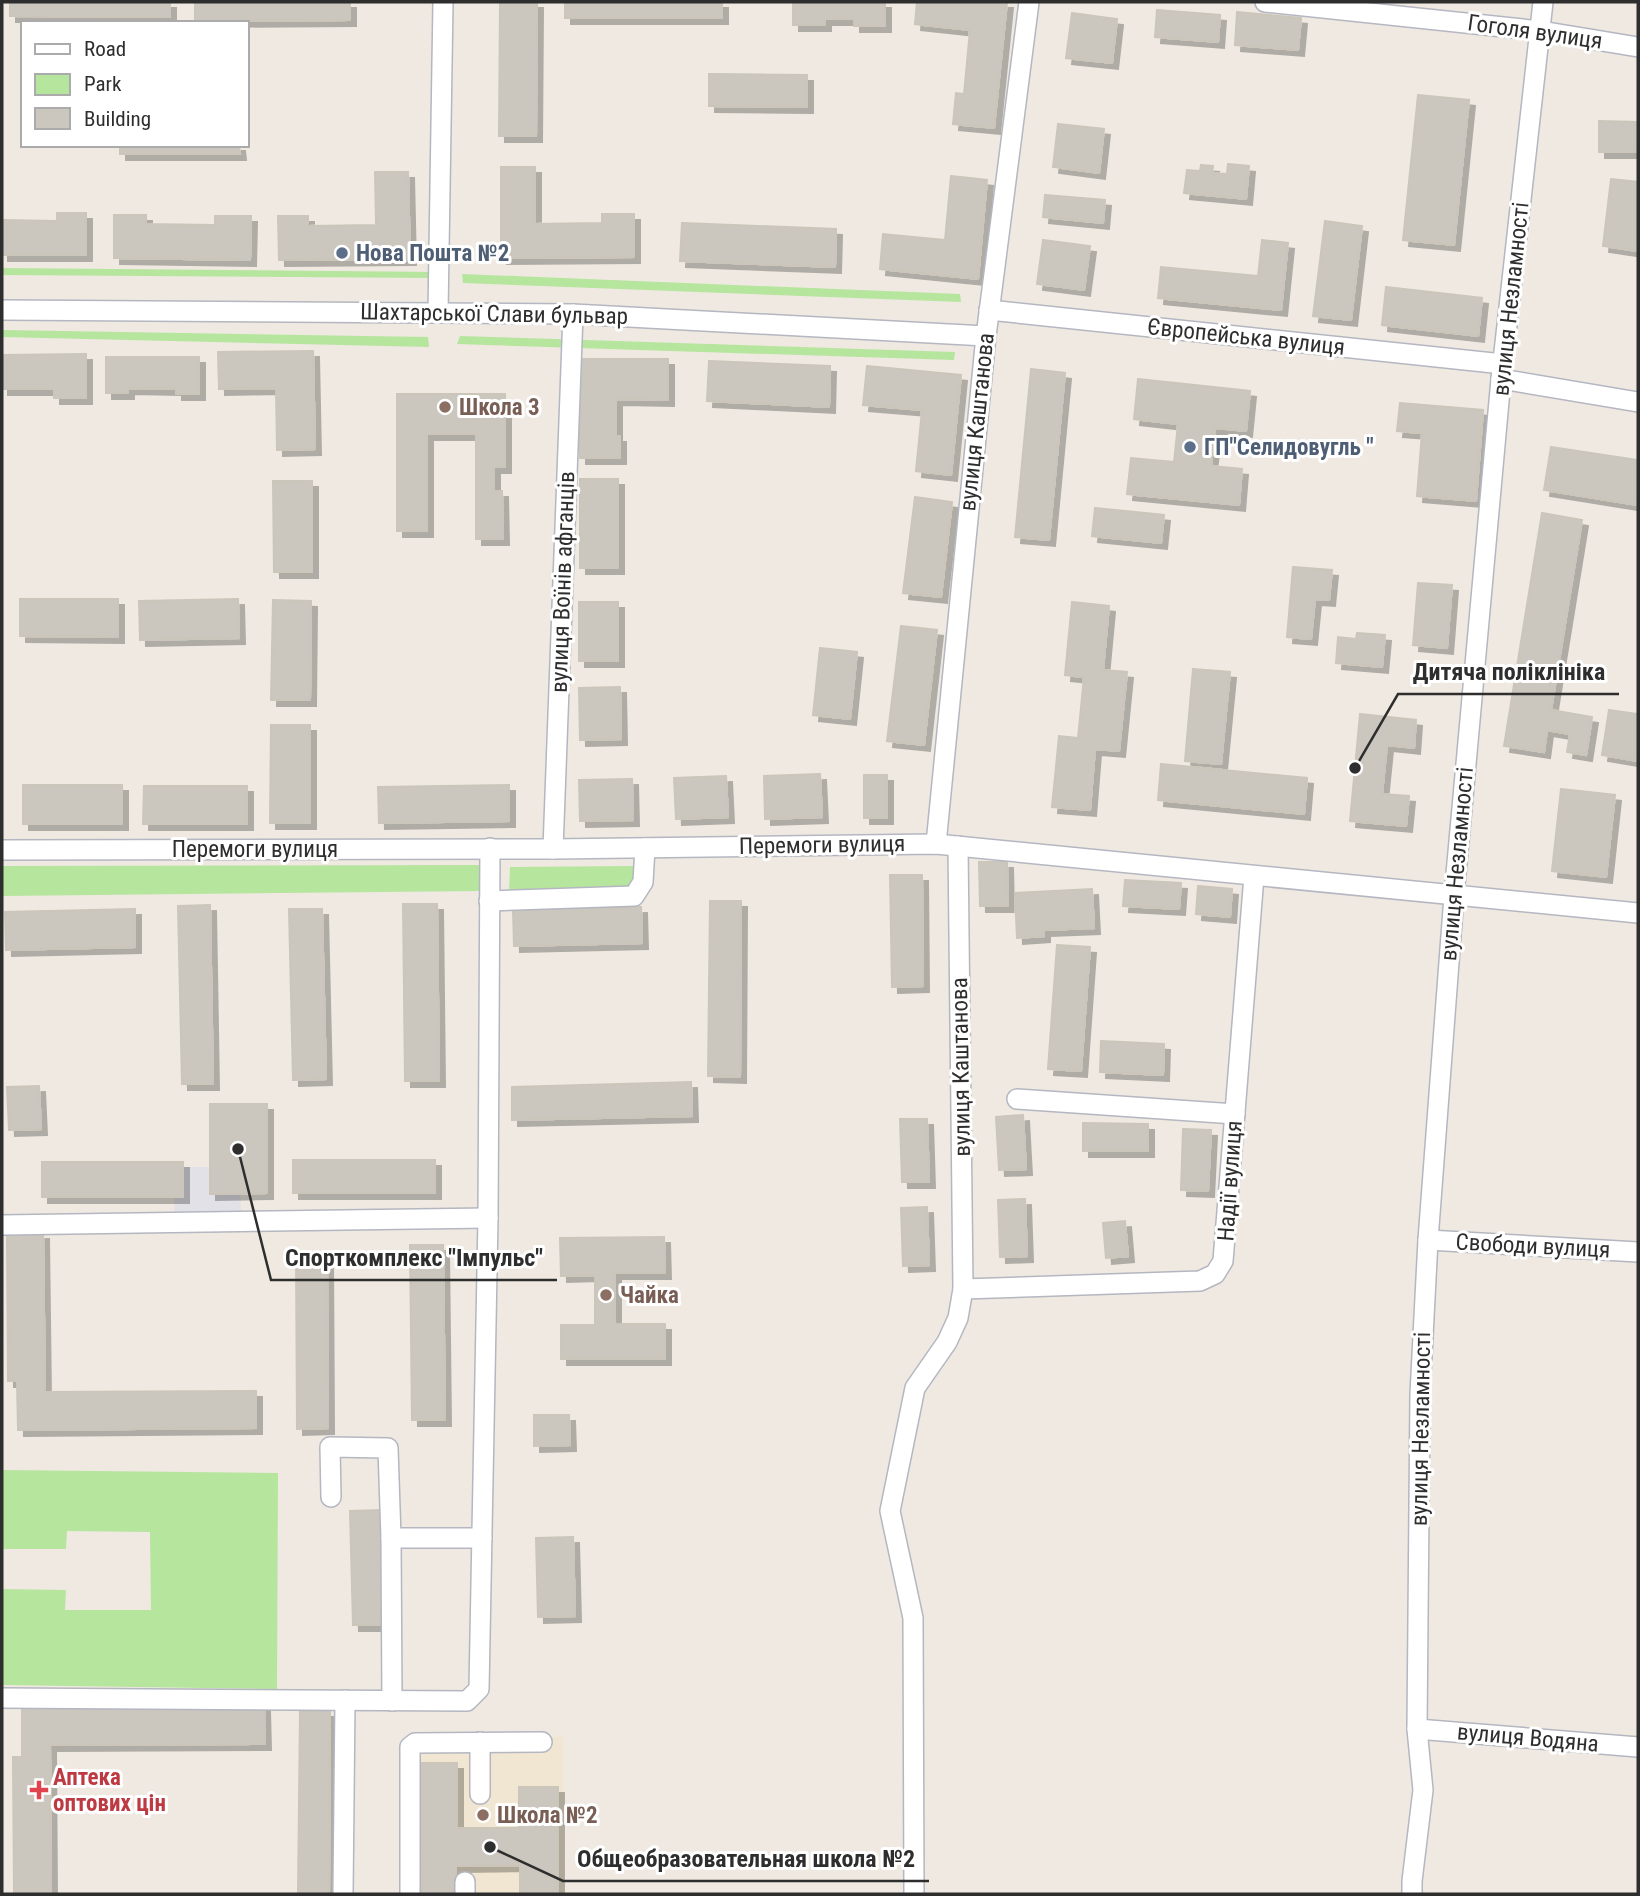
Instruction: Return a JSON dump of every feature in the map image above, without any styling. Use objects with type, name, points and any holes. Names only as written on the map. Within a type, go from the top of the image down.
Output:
[{"type":"street","points":[[438,312],[443,2]]},
{"type":"street","name":"вулиця Каштанова","points":[[936,844],[986,335],[1029,2]]},
{"type":"street","name":"Гоголя вулиця","points":[[1265,2],[1541,31],[1638,47]]},
{"type":"street","name":"вулиця Незламності","points":[[1412,1894],[1423,1790],[1417,1729],[1420,1394],[1428,1240],[1454,896],[1502,372],[1544,2]]},
{"type":"street","name":"Шахтарської Слави бульвар","points":[[2,310],[573,314],[986,335]]},
{"type":"street","name":"Європейська вулиця","points":[[989,310],[1502,372],[1638,402]]},
{"type":"street","name":"вулиця Воїнів афганців","points":[[553,849],[573,314]]},
{"type":"street","name":"Перемоги вулиця","points":[[2,850],[553,849],[936,844],[1638,913]]},
{"type":"street","name":"вулиця Каштанова","points":[[914,1894],[913,1618],[890,1511],[915,1388],[947,1342],[958,1318],[964,1289],[958,846]]},
{"type":"street","points":[[489,901],[634,896],[643,882],[645,848]]},
{"type":"street","points":[[2,1698],[467,1701],[478,1689],[488,1217],[490,849]]},
{"type":"street","name":"Надії вулиця","points":[[964,1289],[1200,1281],[1215,1274],[1223,1261],[1254,876]]},
{"type":"street","points":[[1017,1099],[1235,1114]]},
{"type":"street","points":[[2,1225],[488,1217]]},
{"type":"street","name":"Свободи вулиця","points":[[1428,1240],[1638,1252]]},
{"type":"street","points":[[331,1497],[330,1447],[388,1448],[392,1701]]},
{"type":"street","points":[[391,1538],[482,1538]]},
{"type":"street","points":[[343,1894],[345,1700]]},
{"type":"street","name":"вулиця Водяна","points":[[1417,1729],[1638,1747]]},
{"type":"street","points":[[480,1742],[480,1794]]},
{"type":"street","points":[[410,1894],[410,1747],[415,1743],[542,1742]]},
{"type":"shaded area","points":[[175,1167],[240,1167],[241,1223],[174,1224]]},
{"type":"shaded area","name":"Школа №2","points":[[403,1737],[563,1737],[564,1894],[404,1894]]},
{"type":"green space","points":[[2,268],[437,272],[436,278],[2,275]]},
{"type":"green space","points":[[462,274],[960,294],[961,302],[463,283]]},
{"type":"green space","points":[[2,330],[428,337],[429,347],[2,337]]},
{"type":"green space","points":[[460,336],[955,352],[954,360],[457,344]]},
{"type":"green space","points":[[480,865],[480,891],[2,896],[2,866]]},
{"type":"green space","points":[[634,866],[632,888],[509,892],[510,867]]},
{"type":"green space","points":[[2,1470],[278,1473],[277,1689],[2,1685],[2,1589],[66,1590],[65,1610],[151,1610],[150,1532],[67,1531],[66,1549],[2,1549]]},
{"type":"building","points":[[10,2],[170,2],[170,17],[10,16]]},
{"type":"building","points":[[195,2],[350,2],[350,20],[195,21]]},
{"type":"building","points":[[500,2],[537,2],[536,136],[499,136]]},
{"type":"building","points":[[565,2],[722,2],[722,18],[565,18]]},
{"type":"building","points":[[793,2],[885,2],[885,26],[854,26],[854,19],[825,19],[825,25],[793,25]]},
{"type":"building","points":[[917,2],[1007,2],[994,128],[953,124],[956,93],[964,94],[970,30],[915,24]]},
{"type":"building","points":[[1157,10],[1220,15],[1218,42],[1155,37]]},
{"type":"building","points":[[1237,12],[1301,18],[1298,50],[1235,45]]},
{"type":"building","points":[[1072,13],[1117,19],[1112,63],[1066,58]]},
{"type":"building","points":[[709,74],[807,75],[807,107],[709,106]]},
{"type":"building","points":[[1418,95],[1469,100],[1454,245],[1403,240]]},
{"type":"building","points":[[1599,121],[1638,122],[1638,152],[1599,152]]},
{"type":"building","points":[[1058,124],[1104,129],[1099,173],[1053,167]]},
{"type":"building","points":[[120,147],[239,147],[240,154],[120,154]]},
{"type":"building","points":[[1228,164],[1249,166],[1246,199],[1184,193],[1187,170],[1200,171],[1201,165],[1213,166],[1212,173],[1227,174]]},
{"type":"building","points":[[501,167],[535,167],[535,224],[602,223],[602,214],[634,214],[634,257],[501,258]]},
{"type":"building","points":[[375,172],[408,172],[410,259],[279,260],[278,216],[308,216],[308,226],[376,225]]},
{"type":"building","points":[[951,176],[987,180],[978,279],[880,269],[883,234],[945,240]]},
{"type":"building","points":[[1611,179],[1638,182],[1638,251],[1603,246]]},
{"type":"building","points":[[1045,195],[1105,200],[1103,223],[1043,217]]},
{"type":"building","points":[[57,213],[86,213],[86,255],[2,255],[2,220],[57,221]]},
{"type":"building","points":[[114,215],[146,215],[146,224],[215,225],[215,216],[251,216],[250,260],[114,258]]},
{"type":"building","points":[[1325,221],[1362,226],[1351,320],[1313,316]]},
{"type":"building","points":[[682,223],[836,229],[835,267],[680,261]]},
{"type":"building","points":[[1043,240],[1090,246],[1084,290],[1037,284]]},
{"type":"building","points":[[1262,240],[1288,243],[1281,310],[1158,298],[1161,267],[1258,276]]},
{"type":"building","points":[[1386,287],[1482,298],[1478,336],[1382,325]]},
{"type":"building","points":[[313,351],[315,449],[277,450],[276,388],[219,389],[218,352]]},
{"type":"building","points":[[86,354],[86,398],[54,398],[54,389],[2,389],[2,355]]},
{"type":"building","points":[[106,357],[199,357],[199,394],[176,394],[176,389],[128,388],[128,393],[106,393]]},
{"type":"building","points":[[580,359],[668,359],[668,400],[616,399],[616,436],[620,436],[620,458],[580,458]]},
{"type":"building","points":[[709,361],[830,366],[829,407],[707,401]]},
{"type":"building","points":[[867,366],[961,375],[951,475],[916,471],[922,410],[863,405]]},
{"type":"building","points":[[1031,369],[1065,373],[1049,540],[1015,537]]},
{"type":"building","points":[[1138,379],[1250,391],[1246,431],[1215,428],[1211,466],[1242,469],[1239,505],[1127,494],[1131,458],[1174,462],[1178,424],[1134,419]]},
{"type":"building","points":[[397,394],[505,394],[505,467],[494,467],[494,491],[502,491],[503,539],[476,539],[476,434],[427,434],[427,531],[397,531]]},
{"type":"building","points":[[1400,403],[1483,410],[1476,501],[1417,496],[1422,433],[1397,431]]},
{"type":"building","points":[[1551,447],[1638,460],[1638,505],[1544,490]]},
{"type":"building","points":[[580,479],[618,479],[618,568],[580,568]]},
{"type":"building","points":[[273,481],[312,481],[312,572],[274,572]]},
{"type":"building","points":[[915,497],[952,502],[941,597],[903,593]]},
{"type":"building","points":[[1095,508],[1164,515],[1161,543],[1092,536]]},
{"type":"building","points":[[1542,513],[1582,520],[1551,710],[1592,717],[1586,755],[1567,752],[1570,734],[1547,730],[1544,752],[1504,746]]},
{"type":"building","points":[[1293,567],[1332,570],[1329,600],[1315,599],[1311,639],[1287,637]]},
{"type":"building","points":[[1418,583],[1452,585],[1447,648],[1413,645]]},
{"type":"building","points":[[20,599],[118,599],[118,637],[20,636]]},
{"type":"building","points":[[238,599],[239,638],[140,640],[139,601]]},
{"type":"building","points":[[273,600],[311,601],[310,700],[271,700]]},
{"type":"building","points":[[579,602],[618,602],[618,661],[579,661]]},
{"type":"building","points":[[1072,602],[1109,606],[1103,670],[1127,672],[1119,751],[1095,749],[1090,810],[1052,807],[1059,736],[1078,738],[1084,677],[1065,675]]},
{"type":"building","points":[[901,626],[937,630],[924,745],[887,741]]},
{"type":"building","points":[[1357,633],[1385,635],[1382,667],[1336,663],[1338,637],[1356,639]]},
{"type":"building","points":[[820,648],[857,652],[850,719],[813,715]]},
{"type":"building","points":[[1193,669],[1230,672],[1221,764],[1185,761]]},
{"type":"building","points":[[620,687],[621,739],[580,740],[579,688]]},
{"type":"building","points":[[1609,710],[1638,714],[1638,761],[1602,755]]},
{"type":"building","points":[[1360,714],[1416,720],[1414,748],[1387,745],[1382,794],[1409,796],[1406,826],[1350,821]]},
{"type":"building","points":[[271,725],[310,725],[310,823],[270,823]]},
{"type":"building","points":[[1161,764],[1307,778],[1304,814],[1158,800]]},
{"type":"building","points":[[820,774],[822,817],[765,819],[764,776]]},
{"type":"building","points":[[864,775],[887,775],[887,818],[864,818]]},
{"type":"building","points":[[726,776],[728,817],[676,819],[674,778]]},
{"type":"building","points":[[632,779],[633,820],[580,821],[579,780]]},
{"type":"building","points":[[23,785],[122,785],[122,824],[23,824]]},
{"type":"building","points":[[509,785],[509,821],[379,823],[378,787]]},
{"type":"building","points":[[144,786],[247,786],[247,824],[143,824]]},
{"type":"building","points":[[1561,789],[1615,795],[1606,877],[1552,871]]},
{"type":"building","points":[[979,862],[1007,862],[1008,906],[980,906]]},
{"type":"building","points":[[890,875],[922,875],[923,986],[892,987]]},
{"type":"building","points":[[1125,880],[1181,883],[1179,909],[1123,906]]},
{"type":"building","points":[[1198,886],[1232,889],[1230,917],[1196,914]]},
{"type":"building","points":[[1092,889],[1094,928],[1044,930],[1044,936],[1017,938],[1015,893]]},
{"type":"building","points":[[710,901],[741,901],[740,1077],[708,1076]]},
{"type":"building","points":[[403,904],[437,904],[439,1081],[405,1081]]},
{"type":"building","points":[[210,905],[213,1084],[182,1084],[178,906]]},
{"type":"building","points":[[641,907],[642,943],[514,946],[513,910]]},
{"type":"building","points":[[135,909],[135,947],[6,950],[5,912]]},
{"type":"building","points":[[289,909],[322,909],[326,1079],[293,1080]]},
{"type":"building","points":[[1057,945],[1090,947],[1081,1071],[1048,1069]]},
{"type":"building","points":[[1101,1041],[1164,1044],[1163,1075],[1100,1072]]},
{"type":"building","points":[[691,1082],[692,1116],[512,1120],[512,1087]]},
{"type":"building","points":[[39,1086],[41,1129],[9,1130],[7,1087]]},
{"type":"building","points":[[210,1104],[267,1104],[267,1193],[210,1194]]},
{"type":"building","points":[[1023,1115],[1026,1169],[999,1170],[996,1117]]},
{"type":"building","points":[[900,1119],[927,1119],[929,1182],[902,1182]]},
{"type":"building","points":[[1083,1123],[1148,1124],[1148,1151],[1083,1151]]},
{"type":"building","points":[[1183,1129],[1211,1130],[1208,1191],[1181,1190]]},
{"type":"building","points":[[293,1160],[435,1160],[435,1193],[293,1193]]},
{"type":"building","points":[[42,1162],[183,1162],[183,1197],[42,1197]]},
{"type":"building","points":[[1025,1199],[1027,1256],[1000,1257],[998,1200]]},
{"type":"building","points":[[927,1207],[929,1265],[903,1266],[901,1208]]},
{"type":"building","points":[[1125,1221],[1128,1256],[1106,1258],[1103,1223]]},
{"type":"building","points":[[43,1233],[45,1392],[256,1391],[256,1428],[18,1430],[17,1381],[8,1381],[7,1234]]},
{"type":"building","points":[[664,1237],[665,1273],[615,1273],[615,1324],[665,1324],[665,1359],[561,1359],[561,1325],[595,1325],[595,1275],[561,1276],[560,1238]]},
{"type":"building","points":[[410,1245],[443,1245],[445,1420],[412,1420]]},
{"type":"building","points":[[296,1254],[327,1254],[328,1428],[297,1429]]},
{"type":"building","points":[[534,1415],[569,1415],[570,1445],[534,1446]]},
{"type":"building","points":[[382,1510],[384,1625],[353,1625],[350,1511]]},
{"type":"building","points":[[573,1537],[575,1616],[538,1617],[536,1538]]},
{"type":"building","points":[[264,1705],[265,1744],[50,1745],[51,1894],[14,1894],[13,1757],[22,1757],[22,1706]]},
{"type":"building","points":[[300,1711],[330,1711],[329,1894],[298,1894]]},
{"type":"building","points":[[421,1763],[457,1763],[457,1828],[519,1828],[519,1787],[558,1787],[558,1894],[520,1894],[520,1865],[456,1866],[456,1894],[422,1894]]},
{"type":"place","name":"Нова Пошта №2","points":[[342,253]]},
{"type":"place","name":"Школа 3","points":[[445,407]]},
{"type":"place","name":"ГП\"Селидовугль \"","points":[[1190,447]]},
{"type":"place","name":"Дитяча поліклініка","points":[[1355,768]]},
{"type":"place","name":"Спорткомплекс \"Імпульс\"","points":[[238,1149]]},
{"type":"place","name":"Чайка","points":[[606,1295]]},
{"type":"place","name":"Аптека оптових цін","points":[[39,1790]]},
{"type":"place","name":"Школа №2","points":[[483,1815]]},
{"type":"place","name":"Общеобразовательная школа №2","points":[[490,1847]]}]
